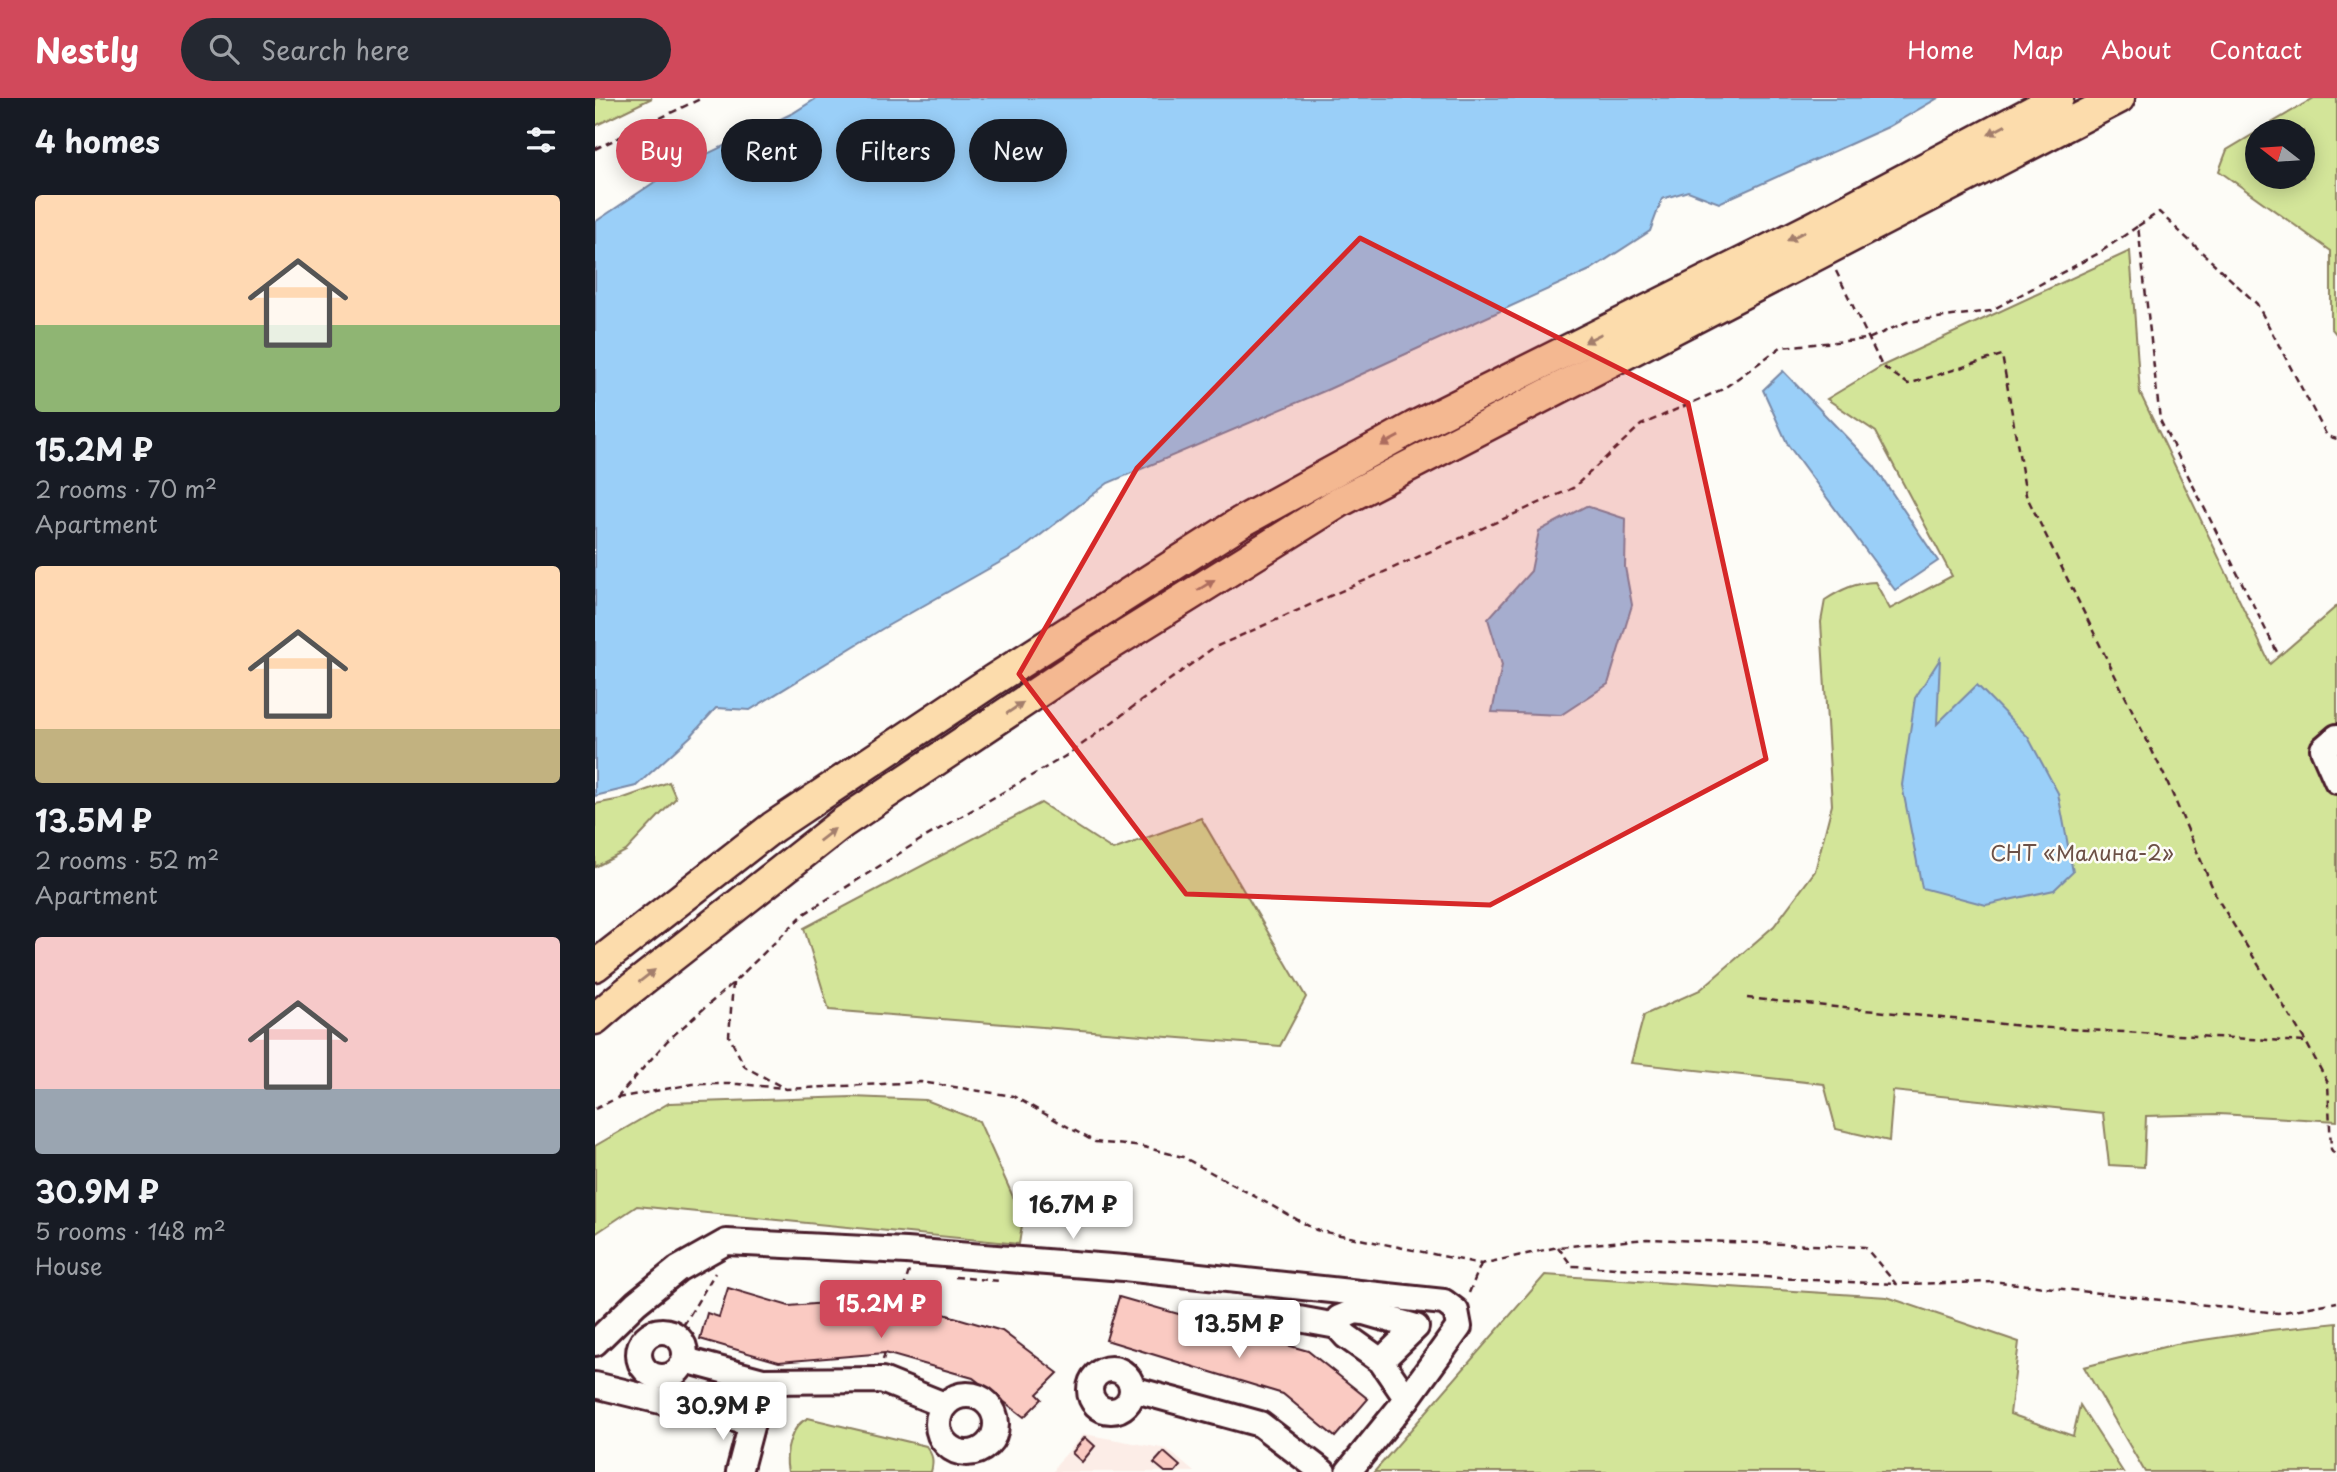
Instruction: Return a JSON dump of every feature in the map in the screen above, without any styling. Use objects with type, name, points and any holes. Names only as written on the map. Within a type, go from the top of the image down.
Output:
[{"type":"main road","points":[[595,966],[773,827],[993,680],[1241,522],[1414,427],[1812,228],[2057,98]]},
{"type":"main road","points":[[595,1019],[842,823],[1089,658],[1341,501],[2119,98]]},
{"type":"street","points":[[2337,737],[2323,749],[2337,781]]},
{"type":"street","points":[[595,1343],[635,1303],[678,1269],[726,1242],[906,1251],[1124,1268],[1444,1302],[1456,1311],[1459,1327],[1407,1399],[1348,1472]]},
{"type":"street","points":[[1337,1326],[1339,1318],[1356,1311],[1416,1327],[1381,1361]]},
{"type":"street","points":[[1277,1315],[1337,1326],[1346,1336],[1381,1361],[1407,1399]]},
{"type":"street","points":[[664,1331],[677,1336],[684,1346],[685,1360],[678,1371],[666,1377],[653,1376],[643,1368],[639,1355],[642,1342],[652,1334],[664,1331]]},
{"type":"street","points":[[685,1360],[763,1381],[882,1380],[944,1405]]},
{"type":"street","points":[[739,1472],[763,1381]]},
{"type":"street","points":[[595,1385],[751,1423]]},
{"type":"street","points":[[1132,1389],[1260,1424],[1323,1472]]},
{"type":"path","points":[[595,149],[702,98]]},
{"type":"path","points":[[617,1098],[667,1041],[733,983],[804,914],[922,839],[1069,754],[1213,648],[1573,488],[1641,425],[1723,389],[1781,347],[1868,339],[1906,322],[1990,311],[2099,253],[2159,212],[2257,304],[2327,436],[2337,439]]},
{"type":"path","points":[[2138,226],[2160,421],[2279,656]]},
{"type":"path","points":[[1825,250],[1882,366],[1908,384],[2003,355],[2026,495],[2165,779],[2217,898],[2307,1042],[2328,1083],[2332,1149],[2337,1158]]},
{"type":"path","points":[[733,983],[729,1036],[745,1068],[786,1089]]},
{"type":"path","points":[[1747,998],[2032,1027],[2307,1042]]},
{"type":"path","points":[[595,1109],[617,1098],[693,1084],[738,1084],[786,1089],[921,1082],[1013,1096],[1095,1142],[1144,1147],[1183,1157],[1316,1230],[1481,1264],[1557,1247],[1647,1239],[1865,1247],[1896,1284]]},
{"type":"path","points":[[1557,1247],[1572,1266],[1653,1269],[1806,1281],[1896,1284],[2000,1282],[2278,1313],[2337,1302]]},
{"type":"path","points":[[677,1336],[719,1266]]},
{"type":"path","points":[[900,1301],[910,1267]]},
{"type":"path","points":[[954,1277],[1005,1281]]},
{"type":"highlighted area","points":[[1360,238],[1688,403],[1766,759],[1490,905],[1186,894],[1019,674],[1137,468]]},
{"type":"shaded area","points":[[1084,1434],[1167,1449],[1194,1472],[1054,1472],[1056,1465]]},
{"type":"green space","points":[[595,98],[652,98],[595,126]]},
{"type":"green space","points":[[2314,98],[2337,98],[2337,335],[2331,328],[2331,251],[2219,171],[2227,150],[2245,139],[2245,189],[2315,189],[2315,119],[2278,119]]},
{"type":"green space","name":"СНТ «Малина-2»","points":[[2130,251],[2140,393],[2270,664],[2337,606],[2337,1121],[2219,1114],[2146,1116],[2144,1167],[2109,1165],[2103,1113],[1893,1091],[1889,1141],[1836,1129],[1824,1084],[1631,1063],[1644,1015],[1700,990],[1774,926],[1815,871],[1832,805],[1821,622],[1825,600],[1849,587],[1875,582],[1890,609],[1952,576],[1876,432],[1827,399],[1882,366]]},
{"type":"green space","points":[[669,782],[676,798],[626,851],[595,867],[595,804],[621,799]]},
{"type":"green space","points":[[1041,803],[1113,850],[1201,818],[1306,997],[1280,1046],[829,1010],[804,928]]},
{"type":"green space","points":[[852,1097],[926,1100],[979,1121],[1023,1219],[1019,1244],[637,1206],[595,1234],[595,1146],[669,1103]]},
{"type":"green space","points":[[1545,1275],[1887,1297],[2019,1342],[2010,1414],[2073,1436],[2080,1405],[2123,1472],[1374,1472]]},
{"type":"green space","points":[[2337,1323],[2337,1472],[2145,1472],[2084,1367],[2176,1344]]},
{"type":"green space","points":[[808,1418],[926,1446],[932,1458],[931,1472],[788,1472],[790,1441],[797,1427]]},
{"type":"water","points":[[817,98],[1938,98],[1888,127],[1719,203],[1688,191],[1662,199],[1650,231],[1590,270],[1329,389],[1108,483],[1020,551],[882,629],[750,710],[716,708],[691,736],[636,786],[595,796],[595,222],[655,182],[707,182],[707,154],[721,147],[721,182],[822,182],[822,119],[780,119]]},
{"type":"water","points":[[1783,371],[1874,466],[1938,561],[1895,590],[1788,445],[1763,390]]},
{"type":"water","points":[[1586,506],[1626,519],[1625,567],[1632,605],[1608,684],[1561,715],[1492,712],[1502,665],[1488,619],[1531,571],[1539,531]]},
{"type":"water","points":[[1940,659],[1937,724],[1977,685],[2028,737],[2058,793],[2073,872],[2054,890],[1986,905],[1922,888],[1902,785],[1915,698]]},
{"type":"building","points":[[728,1288],[789,1306],[889,1298],[1002,1331],[1058,1373],[1037,1394],[1042,1399],[1024,1417],[973,1378],[885,1353],[779,1362],[700,1339],[707,1313],[719,1317]]},
{"type":"building","points":[[1119,1297],[1308,1351],[1368,1399],[1335,1437],[1283,1394],[1106,1340]]},
{"type":"building","points":[[1085,1437],[1095,1446],[1082,1462],[1072,1453]]},
{"type":"building","points":[[1164,1452],[1180,1466],[1175,1472],[1165,1472],[1154,1463]]}]
